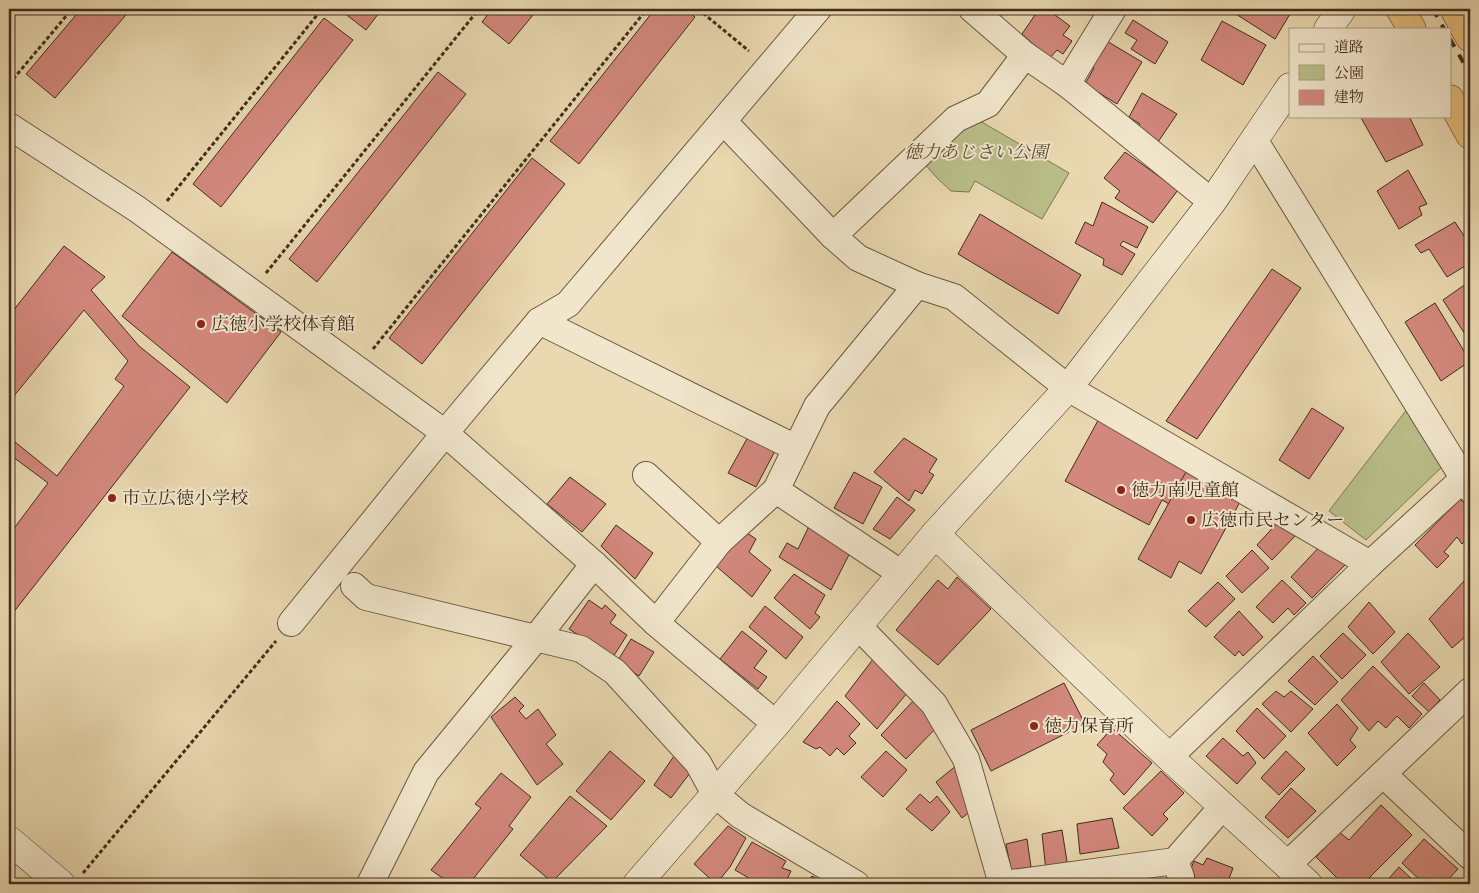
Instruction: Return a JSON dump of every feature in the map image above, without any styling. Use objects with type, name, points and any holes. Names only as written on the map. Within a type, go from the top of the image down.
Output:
[{"type":"highway","points":[[1400,9],[1411,28]]},
{"type":"highway","points":[[1454,9],[1470,38]]},
{"type":"highway","points":[[1452,103],[1470,135]]},
{"type":"street","points":[[290,623],[540,321],[568,304],[818,9]]},
{"type":"street","points":[[972,9],[1025,55],[1067,84],[1212,202]]},
{"type":"street","points":[[1067,84],[1113,9]]},
{"type":"street","points":[[1329,28],[1342,9]]},
{"type":"street","points":[[833,236],[956,119],[988,104],[1025,55]]},
{"type":"street","points":[[637,884],[776,724],[935,534],[1068,388],[1212,202],[1289,89]]},
{"type":"street","points":[[724,122],[833,236],[858,258],[916,285],[954,297],[1068,388],[1370,564]]},
{"type":"street","points":[[9,126],[153,220],[445,434],[594,564],[656,623],[776,724]]},
{"type":"street","points":[[1169,757],[1370,564],[1466,484],[1255,141]]},
{"type":"street","points":[[656,623],[719,542],[776,490],[817,406],[916,285]]},
{"type":"street","points":[[540,321],[796,448]]},
{"type":"street","points":[[646,475],[719,542]]},
{"type":"street","points":[[776,490],[902,574]]},
{"type":"street","points":[[935,534],[1169,757],[1308,884]]},
{"type":"street","points":[[370,884],[426,772],[594,564]]},
{"type":"street","points":[[354,586],[366,596],[581,649],[615,672],[698,763],[715,794],[740,815],[856,884]]},
{"type":"street","points":[[858,626],[934,704],[966,759],[1004,884],[1177,873],[1223,806]]},
{"type":"street","points":[[1287,865],[1470,691]]},
{"type":"street","points":[[1383,774],[1470,855]]},
{"type":"street","points":[[9,840],[70,880]]},
{"type":"path","points":[[9,84],[72,9]]},
{"type":"path","points":[[153,220],[320,9]]},
{"type":"path","points":[[251,292],[479,9]]},
{"type":"path","points":[[357,369],[647,9]]},
{"type":"path","points":[[698,9],[769,67]]},
{"type":"path","points":[[70,880],[290,623]]},
{"type":"green space","name":"徳力あじさい公園","points":[[975,118],[1069,173],[1042,219],[975,181],[969,192],[951,191],[922,161]]},
{"type":"green space","points":[[1411,404],[1446,463],[1366,540],[1329,511]]},
{"type":"building","points":[[81,9],[131,9],[55,98],[26,74]]},
{"type":"building","points":[[339,9],[382,9],[366,30]]},
{"type":"building","points":[[492,9],[538,9],[509,44],[482,22]]},
{"type":"building","points":[[655,9],[685,9],[695,17],[579,164],[550,141]]},
{"type":"building","points":[[1039,9],[1047,9],[1070,26],[1063,35],[1072,41],[1063,54],[1057,50],[1049,59],[1022,34]]},
{"type":"building","points":[[1228,9],[1293,9],[1275,39]]},
{"type":"building","points":[[324,18],[353,40],[221,207],[193,184]]},
{"type":"building","points":[[1133,20],[1168,42],[1155,64],[1131,49],[1137,40],[1125,33]]},
{"type":"building","points":[[1222,21],[1266,45],[1243,85],[1201,60]]},
{"type":"building","points":[[1105,40],[1142,62],[1117,104],[1085,84],[1094,68],[1089,66]]},
{"type":"building","points":[[438,72],[466,94],[317,282],[289,259]]},
{"type":"building","points":[[1142,93],[1177,114],[1158,142],[1136,127],[1140,124],[1129,117]]},
{"type":"building","points":[[1361,118],[1410,118],[1423,145],[1386,162]]},
{"type":"building","points":[[1125,152],[1178,190],[1153,223],[1115,198],[1120,191],[1104,178]]},
{"type":"building","points":[[532,158],[565,184],[422,364],[389,338]]},
{"type":"building","points":[[1408,170],[1427,204],[1419,207],[1422,215],[1399,229],[1377,191]]},
{"type":"building","points":[[1102,202],[1148,227],[1137,248],[1123,241],[1120,245],[1135,254],[1122,275],[1103,265],[1104,259],[1075,243],[1085,222],[1093,226]]},
{"type":"building","points":[[980,214],[1081,275],[1058,314],[958,254]]},
{"type":"building","points":[[1455,222],[1470,245],[1470,263],[1447,277],[1429,249],[1421,253],[1415,245]]},
{"type":"building","points":[[64,246],[105,277],[91,290],[139,346],[190,387],[9,618],[9,535],[48,483],[9,454],[9,437],[57,476],[124,386],[115,379],[128,361],[84,310],[9,402],[9,316]]},
{"type":"building","name":"広徳小学校体育館","points":[[172,252],[281,332],[227,403],[122,316]]},
{"type":"building","points":[[1272,269],[1301,288],[1197,439],[1166,421]]},
{"type":"building","points":[[1470,281],[1470,342],[1443,300]]},
{"type":"building","points":[[1435,303],[1470,361],[1441,381],[1405,322]]},
{"type":"building","points":[[1312,408],[1344,428],[1309,479],[1279,460]]},
{"type":"building","points":[[1101,415],[1190,466],[1169,504],[1162,500],[1149,525],[1065,481]]},
{"type":"building","points":[[748,437],[775,451],[756,487],[728,473]]},
{"type":"building","points":[[904,438],[937,459],[929,472],[934,475],[922,494],[915,490],[909,501],[874,472]]},
{"type":"building","points":[[1188,468],[1241,500],[1201,574],[1179,561],[1171,578],[1138,559]]},
{"type":"building","points":[[854,472],[882,487],[863,524],[834,508]]},
{"type":"building","points":[[570,477],[606,504],[582,532],[547,504]]},
{"type":"building","points":[[897,497],[915,510],[890,539],[873,529]]},
{"type":"building","points":[[1460,499],[1470,509],[1470,535],[1462,544],[1457,537],[1444,552],[1449,556],[1437,568],[1415,545]]},
{"type":"building","points":[[1279,521],[1296,535],[1272,560],[1257,545]]},
{"type":"building","points":[[811,522],[853,547],[831,590],[779,557],[787,543],[798,549]]},
{"type":"building","points":[[616,525],[653,553],[635,579],[601,546]]},
{"type":"building","points":[[744,531],[756,539],[749,552],[771,570],[752,597],[716,566]]},
{"type":"building","points":[[1322,544],[1346,564],[1312,598],[1291,577]]},
{"type":"building","points":[[1252,550],[1269,568],[1242,593],[1226,576]]},
{"type":"building","points":[[794,574],[825,595],[815,613],[820,617],[810,629],[774,598]]},
{"type":"building","points":[[957,577],[991,609],[938,665],[896,630],[938,580],[948,589]]},
{"type":"building","points":[[1282,580],[1306,603],[1294,615],[1288,608],[1273,623],[1256,607]]},
{"type":"building","points":[[1464,581],[1470,586],[1470,641],[1466,636],[1452,648],[1429,619]]},
{"type":"building","points":[[1218,582],[1235,599],[1206,627],[1188,611]]},
{"type":"building","points":[[589,600],[602,609],[605,605],[616,615],[610,623],[627,635],[613,657],[569,629]]},
{"type":"building","points":[[1369,602],[1395,632],[1373,654],[1348,627]]},
{"type":"building","points":[[765,606],[803,637],[786,659],[749,627]]},
{"type":"building","points":[[1239,611],[1263,637],[1243,656],[1239,651],[1235,656],[1214,637]]},
{"type":"building","points":[[742,631],[767,651],[754,668],[767,677],[758,689],[720,659]]},
{"type":"building","points":[[1343,633],[1366,655],[1342,679],[1320,656]]},
{"type":"building","points":[[1408,633],[1440,667],[1409,694],[1381,662]]},
{"type":"building","points":[[631,639],[654,652],[639,676],[617,662]]},
{"type":"building","points":[[877,654],[908,692],[877,729],[845,696]]},
{"type":"building","points":[[1313,656],[1338,682],[1315,705],[1288,681]]},
{"type":"building","points":[[1373,666],[1422,714],[1409,728],[1397,716],[1386,728],[1378,721],[1369,731],[1341,700]]},
{"type":"building","points":[[1064,683],[1085,724],[991,771],[971,730]]},
{"type":"building","points":[[1424,683],[1440,700],[1429,712],[1412,696]]},
{"type":"building","points":[[1276,691],[1284,697],[1291,691],[1313,709],[1291,732],[1262,704]]},
{"type":"building","points":[[515,697],[524,706],[519,711],[526,719],[538,709],[556,735],[546,744],[563,764],[537,785],[491,717]]},
{"type":"building","points":[[916,698],[940,724],[906,759],[881,735]]},
{"type":"building","points":[[837,701],[860,724],[849,736],[856,743],[844,755],[837,748],[830,756],[820,747],[816,749],[803,742]]},
{"type":"building","points":[[1337,704],[1358,728],[1350,740],[1356,747],[1337,766],[1308,733]]},
{"type":"building","points":[[1257,708],[1286,736],[1264,759],[1236,731]]},
{"type":"building","points":[[1112,728],[1152,763],[1124,795],[1110,780],[1114,774],[1103,762],[1107,754],[1097,745]]},
{"type":"building","points":[[1223,738],[1243,756],[1248,752],[1256,763],[1237,784],[1206,756]]},
{"type":"building","points":[[610,751],[645,781],[611,820],[576,791]]},
{"type":"building","points":[[886,751],[907,770],[883,797],[861,777]]},
{"type":"building","points":[[1286,751],[1305,769],[1279,795],[1261,778]]},
{"type":"building","points":[[674,756],[693,769],[671,798],[654,785]]},
{"type":"building","points":[[957,765],[976,807],[962,818],[936,782]]},
{"type":"building","points":[[1161,771],[1184,793],[1163,814],[1168,819],[1152,836],[1123,808]]},
{"type":"building","points":[[501,773],[531,797],[509,826],[513,829],[469,884],[451,884],[431,870],[481,808],[475,804]]},
{"type":"building","points":[[1291,788],[1316,811],[1288,838],[1265,817]]},
{"type":"building","points":[[920,794],[930,803],[937,796],[950,812],[932,831],[906,809]]},
{"type":"building","points":[[570,796],[607,826],[552,882],[520,855]]},
{"type":"building","points":[[1381,805],[1412,835],[1363,884],[1343,884],[1316,857],[1339,832],[1349,840]]},
{"type":"building","points":[[1112,818],[1119,848],[1080,854],[1077,824]]},
{"type":"building","points":[[728,826],[746,838],[730,867],[716,884],[694,864]]},
{"type":"building","points":[[1062,830],[1068,868],[1046,871],[1042,834]]},
{"type":"building","points":[[1027,839],[1031,867],[1011,870],[1006,844]]},
{"type":"building","points":[[1424,839],[1458,869],[1444,884],[1424,884],[1402,863]]},
{"type":"building","points":[[752,842],[786,861],[782,868],[791,871],[785,884],[759,884],[735,870]]},
{"type":"building","points":[[1207,858],[1233,868],[1227,884],[1192,884],[1195,875],[1189,873],[1194,861],[1203,865]]},
{"type":"building","points":[[1399,867],[1415,882],[1413,884],[1384,884]]},
{"type":"building","points":[[812,876],[827,884],[807,884]]},
{"type":"building","points":[[1151,876],[1152,884],[1127,884],[1127,880]]},
{"type":"railway","points":[[1433,9],[1443,28]]},
{"type":"railway","points":[[1452,42],[1470,74]]},
{"type":"place","name":"広徳小学校体育館","points":[[201,324]]},
{"type":"place","name":"徳力南児童館","points":[[1121,490]]},
{"type":"place","name":"市立広徳小学校","points":[[112,498]]},
{"type":"place","name":"広徳市民センター","points":[[1191,520]]},
{"type":"place","name":"徳力保育所","points":[[1034,726]]}]
